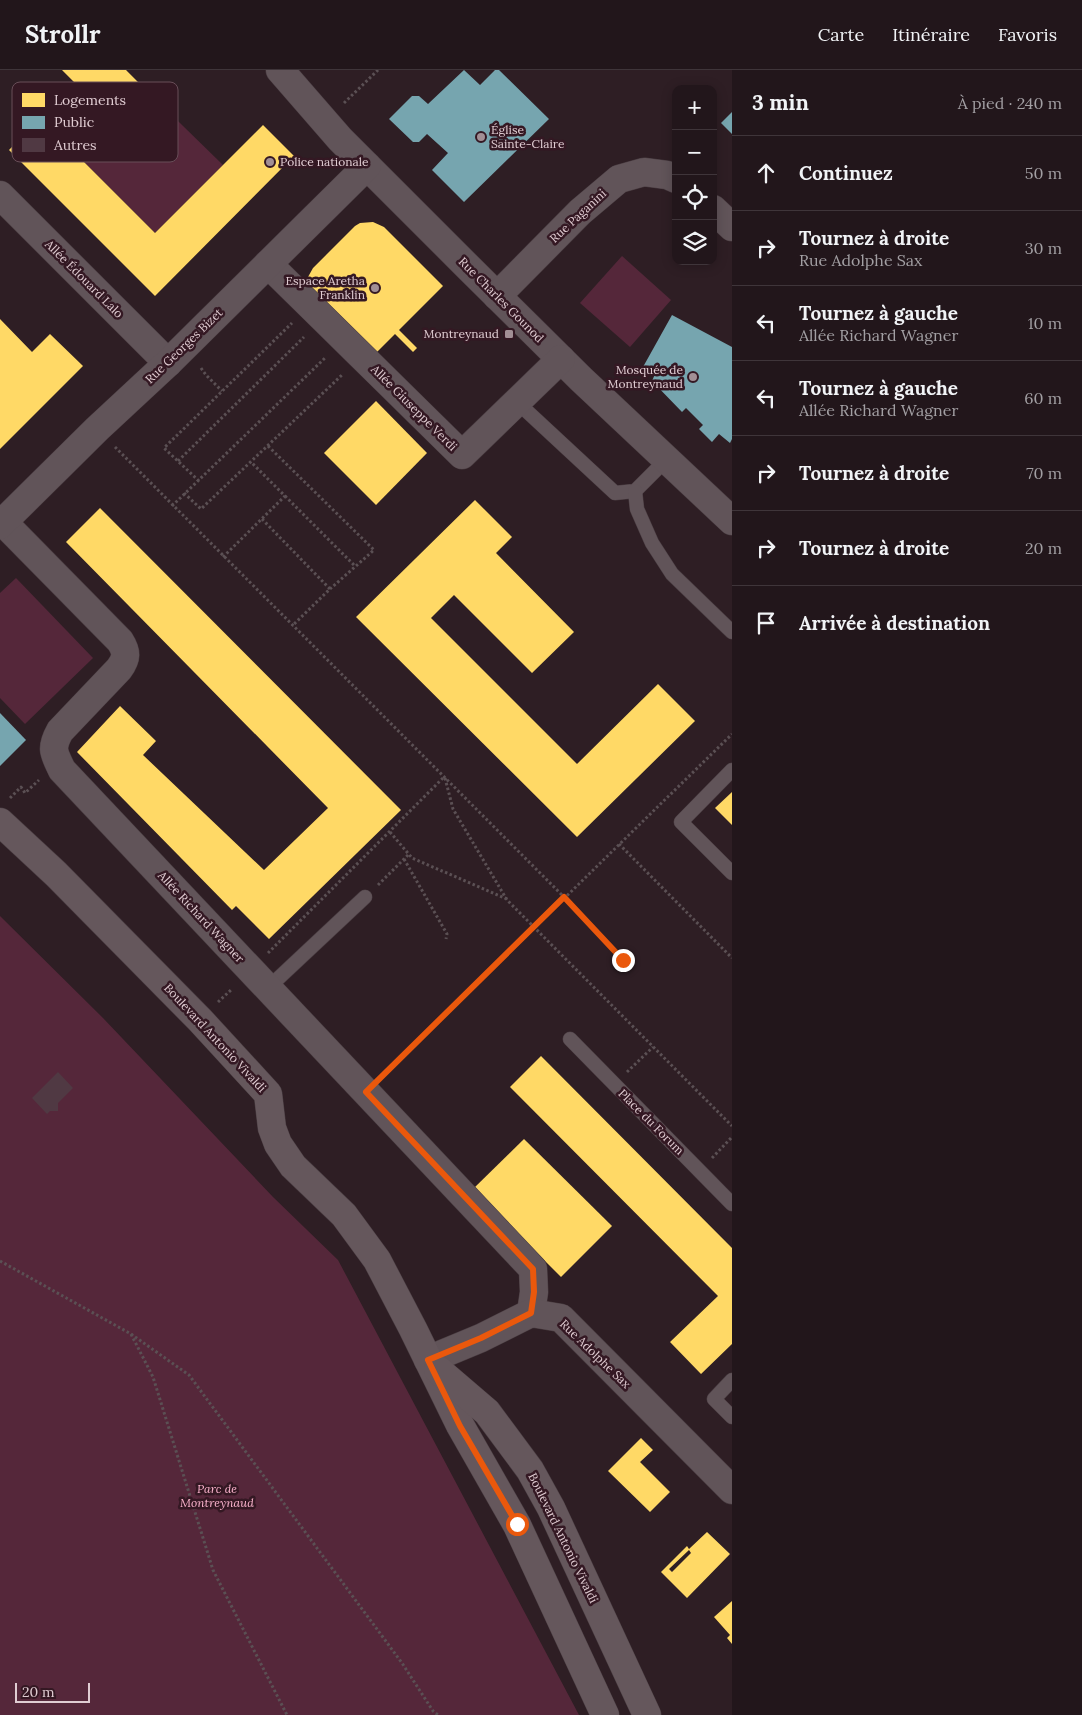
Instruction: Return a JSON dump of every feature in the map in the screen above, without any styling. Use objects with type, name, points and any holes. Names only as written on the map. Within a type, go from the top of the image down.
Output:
[{"type":"street","name":"Rue Charles Gounod","points":[[280,70],[340,139],[497,296],[666,460],[732,520]]},
{"type":"street","name":"Rue Georges Bizet","points":[[2,524],[367,166]]},
{"type":"street","name":"Rue Paganini","points":[[497,296],[580,212],[619,179],[644,172],[672,177]]},
{"type":"street","name":"Allée Édouard Lalo","points":[[0,194],[168,363]]},
{"type":"street","points":[[717,213],[732,227]]},
{"type":"street","name":"Allée Giuseppe Verdi","points":[[268,264],[462,455],[561,359]]},
{"type":"street","points":[[2,524],[120,641],[126,651],[125,661],[119,669],[60,731],[54,743],[58,762]]},
{"type":"street","name":"Allée Richard Wagner","points":[[58,762],[62,770],[533,1269],[534,1292],[531,1313]]},
{"type":"street","name":"Boulevard Antonio Vivaldi","points":[[2,819],[200,1020],[268,1094],[272,1128],[278,1144],[293,1166],[344,1215],[377,1260],[460,1426],[517,1524],[605,1715]]},
{"type":"street","points":[[428,1360],[481,1338],[531,1313]]},
{"type":"street","name":"Rue Adolphe Sax","points":[[531,1313],[561,1318],[732,1490]]},
{"type":"street","name":"Boulevard Antonio Vivaldi","points":[[428,1360],[487,1412],[530,1470],[551,1508],[646,1715]]},
{"type":"lane","points":[[517,402],[615,493],[635,491],[666,460]]},
{"type":"lane","points":[[635,491],[637,508],[652,543],[672,574],[732,632]]},
{"type":"lane","points":[[732,770],[681,822],[732,873]]},
{"type":"lane","points":[[259,979],[365,897]]},
{"type":"lane","name":"Place du Forum","points":[[570,1039],[732,1204]]},
{"type":"lane","points":[[732,1380],[714,1399],[732,1417]]},
{"type":"path","points":[[326,121],[378,70]]},
{"type":"path","points":[[199,480],[164,448],[222,392],[316,311]]},
{"type":"path","points":[[178,461],[316,311]]},
{"type":"path","points":[[184,493],[201,509],[268,446],[358,352]]},
{"type":"path","points":[[172,506],[199,480],[358,352]]},
{"type":"path","points":[[206,375],[222,392]]},
{"type":"path","points":[[97,429],[564,897],[623,960]]},
{"type":"path","points":[[268,446],[374,550],[292,626]]},
{"type":"path","points":[[251,462],[355,567]]},
{"type":"path","points":[[223,557],[285,496]]},
{"type":"path","points":[[262,518],[330,589]]},
{"type":"path","points":[[366,1092],[732,734]]},
{"type":"path","points":[[2,819],[21,787],[25,793],[58,762]]},
{"type":"path","points":[[200,1020],[259,979],[390,832],[444,777]]},
{"type":"path","points":[[444,777],[453,809],[507,900],[732,1126]]},
{"type":"path","points":[[390,832],[412,858],[507,900]]},
{"type":"path","points":[[619,844],[732,958]]},
{"type":"path","points":[[365,897],[409,854]]},
{"type":"path","points":[[404,859],[447,934],[446,939]]},
{"type":"path","points":[[615,1085],[653,1047]]},
{"type":"path","points":[[699,1170],[732,1137]]},
{"type":"path","points":[[0,1261],[130,1334],[189,1375],[402,1663],[432,1711],[438,1715]]},
{"type":"path","points":[[130,1334],[153,1377],[213,1570],[287,1715]]},
{"type":"green space","points":[[178,121],[223,165],[155,233],[84,162],[178,162]]},
{"type":"green space","points":[[622,256],[671,300],[630,347],[580,303]]},
{"type":"green space","points":[[16,578],[93,658],[25,724],[0,698],[0,593]]},
{"type":"green space","name":"Parc de Montreynaud","points":[[0,916],[103,1018],[273,1197],[338,1260],[579,1715],[0,1715]]},
{"type":"building: Logements","points":[[62,70],[126,70],[138,82],[74,82]]},
{"type":"building: Logements","points":[[263,125],[294,156],[155,296],[21,162],[84,162],[155,233]]},
{"type":"building: Logements","name":"Espace Aretha Franklin","points":[[373,222],[384,227],[443,286],[399,330],[417,348],[413,352],[395,334],[374,355],[308,285],[308,277],[313,268],[355,226],[360,223]]},
{"type":"building: Logements","points":[[0,319],[32,352],[50,334],[83,366],[0,449]]},
{"type":"building: Logements","points":[[376,401],[427,453],[376,505],[324,453]]},
{"type":"building: Logements","points":[[475,500],[512,537],[496,553],[574,632],[532,673],[454,595],[431,618],[577,764],[658,684],[695,721],[577,837],[356,617]]},
{"type":"building: Logements","points":[[100,508],[401,810],[269,939],[236,906],[232,910],[77,752],[120,706],[156,741],[143,755],[264,870],[328,808],[66,542]]},
{"type":"building: Logements","points":[[732,792],[732,825],[715,808]]},
{"type":"building: Logements","points":[[541,1056],[732,1248],[732,1344],[701,1374],[670,1342],[718,1296],[510,1087]]},
{"type":"building: Logements","points":[[524,1139],[612,1226],[561,1277],[473,1189]]},
{"type":"building: Logements","points":[[641,1438],[653,1450],[640,1462],[670,1492],[650,1512],[608,1471]]},
{"type":"building: Logements","points":[[707,1532],[730,1554],[687,1598],[661,1572],[687,1546],[689,1549]],"holes":[[[689,1550],[691,1553],[672,1572],[669,1569]]]},
{"type":"building: Logements","points":[[732,1601],[732,1644],[727,1638],[730,1635],[714,1617]]},
{"type":"building: Public","name":"Église Sainte-Claire","points":[[464,70],[480,85],[495,70],[499,70],[549,119],[464,202],[432,170],[448,153],[427,134],[419,142],[413,142],[389,119],[412,96],[419,96],[428,104]]},
{"type":"building: Public","points":[[732,112],[732,134],[721,123]]},
{"type":"building: Public","name":"Mosquée de Montreynaud","points":[[672,315],[732,347],[732,439],[730,443],[719,434],[712,442],[699,429],[703,425],[686,408],[682,412],[652,381],[655,374],[643,367]]},
{"type":"building: Public","points":[[0,713],[26,740],[0,766]]},
{"type":"building: Autres","points":[[58,1072],[73,1088],[58,1103],[58,1111],[50,1111],[47,1114],[32,1098]]},
{"type":"place","name":"Église Sainte-Claire","points":[[481,137]]},
{"type":"place","name":"Police nationale","points":[[270,162]]},
{"type":"place","name":"Espace Aretha Franklin","points":[[375,288]]},
{"type":"place","name":"Montreynaud","points":[[509,334]]},
{"type":"place","name":"Mosquée de Montreynaud","points":[[693,377]]},
{"type":"route","points":[[517,1524],[481,1459],[460,1426],[428,1360],[481,1338],[531,1313],[534,1292],[533,1269],[366,1092],[564,897],[623,960]]}]
